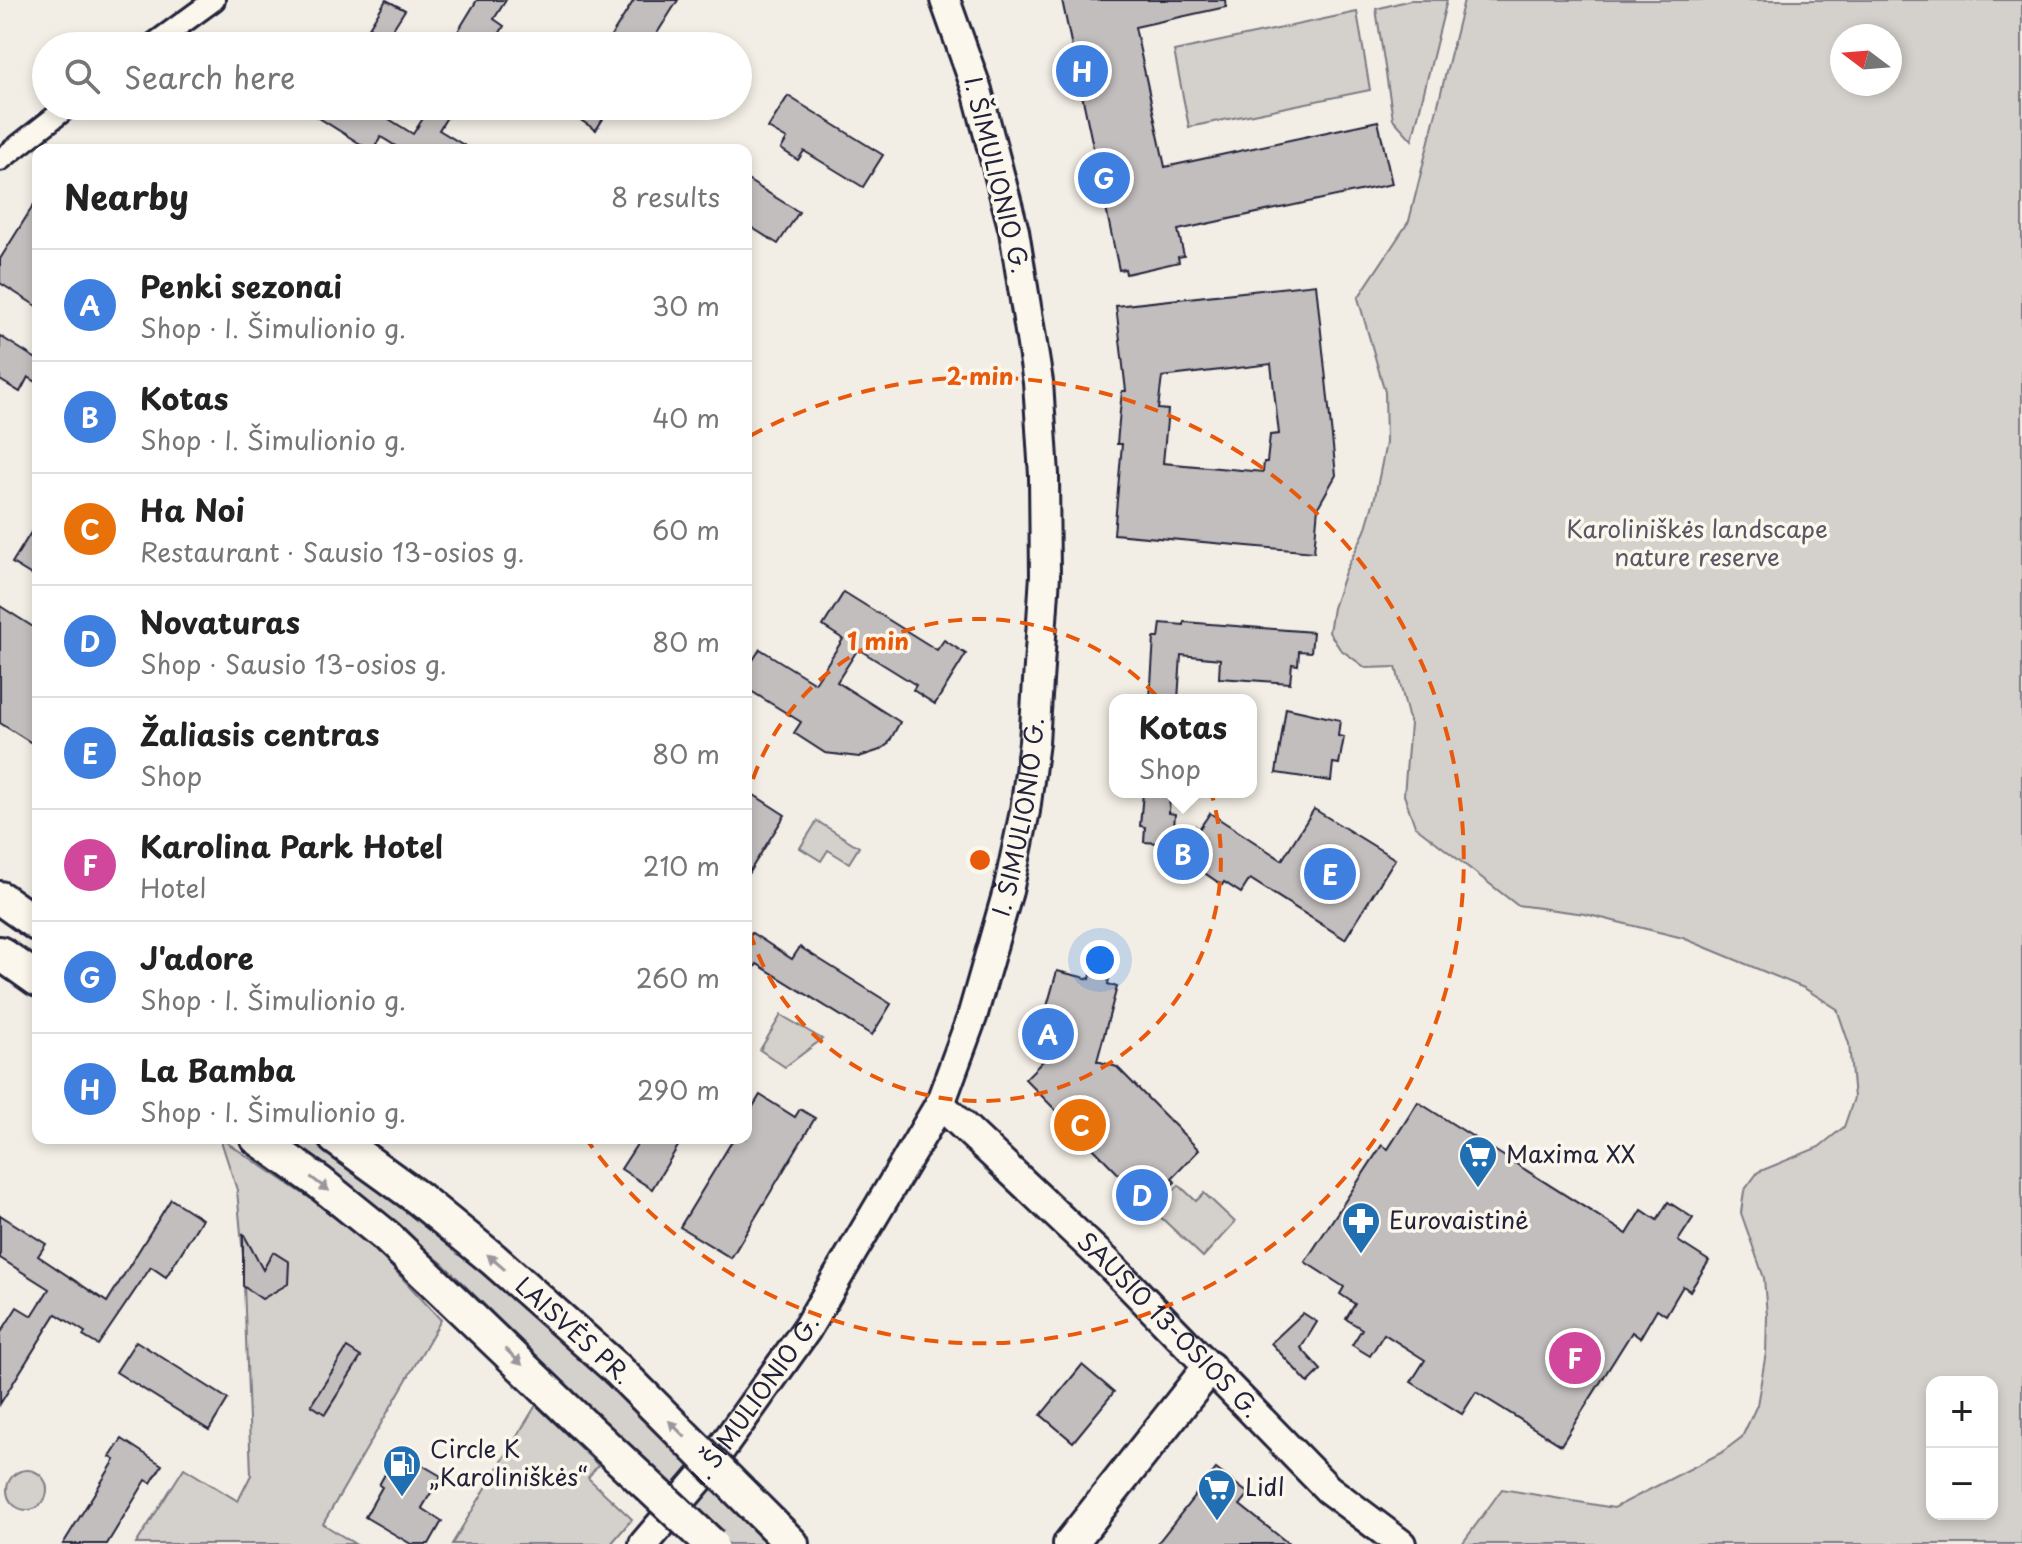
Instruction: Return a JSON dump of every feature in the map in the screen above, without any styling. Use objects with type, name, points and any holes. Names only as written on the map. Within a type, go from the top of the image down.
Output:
[{"type":"main road","points":[[0,898],[32,921]]},
{"type":"main road","points":[[0,953],[32,976]]},
{"type":"main road","points":[[265,1144],[387,1237],[711,1544]]},
{"type":"main road","name":"LAISVĖS PR.","points":[[343,1144],[418,1198],[493,1259],[617,1369],[782,1534]]},
{"type":"main road","points":[[1070,1544],[1209,1368]]},
{"type":"street","points":[[170,32],[214,0]]},
{"type":"street","name":"I. ŠIMULIONIO G.","points":[[644,1544],[701,1477],[806,1330],[940,1104],[979,991],[1008,891],[1025,811],[1034,742],[1045,575],[1044,475],[1038,382],[1017,244],[991,137],[945,0]]},
{"type":"street","points":[[0,160],[51,120]]},
{"type":"street","name":"SAUSIO 13-OSIOS G.","points":[[940,1104],[1108,1263],[1328,1489],[1401,1544]]},
{"type":"green space","points":[[1410,0],[1447,0],[1412,140],[1393,119],[1376,9]]},
{"type":"green space","name":"Karoliniškės landscape nature reserve","points":[[1464,0],[2022,0],[2022,1544],[1462,1544],[1502,1489],[1614,1508],[1721,1453],[1742,1437],[1757,1405],[1766,1353],[1767,1316],[1764,1278],[1741,1213],[1744,1191],[1758,1172],[1819,1147],[1844,1127],[1854,1098],[1849,1044],[1837,1009],[1804,988],[1683,938],[1585,914],[1517,905],[1415,826],[1404,795],[1410,724],[1396,667],[1366,668],[1340,649],[1329,632],[1345,572],[1365,531],[1386,443],[1385,392],[1358,298],[1409,221]]},
{"type":"green space","points":[[1357,12],[1370,90],[1189,127],[1174,51]]},
{"type":"green space","points":[[817,821],[859,847],[849,863],[828,850],[821,861],[800,848]]},
{"type":"green space","points":[[781,1015],[822,1039],[785,1067],[760,1050]]},
{"type":"green space","points":[[222,1144],[229,1144],[311,1199],[379,1253],[441,1320],[323,1524],[355,1544],[136,1544],[184,1468],[238,1501],[251,1475],[243,1256],[237,1190]]},
{"type":"green space","points":[[291,1144],[319,1144],[477,1269],[629,1403],[774,1544],[728,1544],[442,1263]]},
{"type":"green space","points":[[1179,1185],[1196,1201],[1204,1193],[1235,1222],[1203,1257],[1154,1211]]},
{"type":"green space","points":[[536,1405],[598,1465],[588,1478],[632,1519],[611,1544],[452,1544]]},
{"type":"green space","points":[[27,1470],[41,1476],[47,1490],[41,1504],[27,1510],[13,1504],[7,1490],[13,1476]]},
{"type":"building","points":[[386,0],[405,10],[391,32],[366,32]]},
{"type":"building","points":[[477,0],[506,0],[494,19],[504,26],[500,32],[458,32]]},
{"type":"building","points":[[634,0],[678,0],[658,32],[614,32]]},
{"type":"building","points":[[1062,0],[1225,0],[1226,7],[1135,27],[1165,167],[1378,121],[1392,184],[1178,230],[1184,256],[1178,257],[1179,262],[1126,274],[1125,269],[1119,270]]},
{"type":"building","points":[[788,96],[883,155],[863,187],[804,151],[798,160],[781,149],[787,139],[768,128]]},
{"type":"building","points":[[322,120],[390,120],[413,134],[422,120],[445,120],[439,130],[462,144],[392,144],[381,137],[377,144],[360,144]]},
{"type":"building","points":[[581,120],[602,120],[596,130]]},
{"type":"building","points":[[752,183],[799,212],[778,244],[752,228]]},
{"type":"building","points":[[32,208],[32,303],[0,283],[0,259]]},
{"type":"building","points":[[1316,284],[1336,475],[1318,507],[1314,552],[1114,534],[1122,444],[1117,444],[1122,391],[1126,391],[1116,306]],"holes":[[[1271,364],[1279,434],[1270,435],[1263,472],[1163,463],[1168,410],[1158,409],[1162,377]]]},
{"type":"building","points":[[0,336],[32,356],[32,379],[28,377],[20,392],[0,380]]},
{"type":"building","points":[[32,531],[32,575],[12,563]]},
{"type":"building","points":[[844,592],[937,650],[944,640],[966,654],[935,704],[913,690],[916,685],[858,649],[837,682],[900,722],[888,744],[880,750],[859,757],[825,753],[794,733],[801,722],[752,692],[752,662],[760,649],[815,683],[843,639],[823,626]]},
{"type":"building","points":[[0,606],[32,626],[32,743],[0,723]]},
{"type":"building","points":[[1184,622],[1313,632],[1311,652],[1299,651],[1298,665],[1292,664],[1290,683],[1219,678],[1220,659],[1181,655],[1178,694],[1150,694],[1154,638],[1159,638],[1161,623],[1184,625]]},
{"type":"building","points":[[1286,708],[1340,720],[1338,736],[1344,737],[1339,764],[1333,763],[1331,781],[1276,773]]},
{"type":"building","points":[[754,795],[785,815],[752,867]]},
{"type":"building","points":[[1142,798],[1170,798],[1169,813],[1175,814],[1172,852],[1159,843],[1144,842],[1145,827],[1140,826]]},
{"type":"building","points":[[1314,809],[1395,859],[1345,939],[1250,879],[1241,893],[1224,882],[1222,885],[1177,854],[1195,826],[1199,829],[1210,813],[1282,860]]},
{"type":"building","points":[[752,933],[792,959],[800,947],[891,1004],[872,1035],[757,964],[752,972]]},
{"type":"building","points":[[1094,959],[1112,963],[1108,984],[1117,987],[1097,1061],[1117,1067],[1199,1150],[1172,1178],[1175,1182],[1150,1206],[1025,1079],[1051,1053],[1035,1049],[1057,971],[1090,979]]},
{"type":"building","points":[[760,1095],[795,1117],[800,1109],[815,1118],[731,1258],[680,1227],[730,1144],[752,1144],[752,1108]]},
{"type":"building","points":[[1418,1102],[1627,1234],[1642,1210],[1657,1220],[1668,1202],[1693,1218],[1678,1241],[1709,1261],[1690,1291],[1683,1286],[1666,1315],[1657,1309],[1640,1338],[1632,1332],[1561,1445],[1476,1392],[1462,1414],[1411,1382],[1425,1360],[1384,1334],[1370,1356],[1352,1345],[1362,1329],[1346,1319],[1355,1304],[1340,1294],[1344,1287],[1305,1262],[1382,1145],[1388,1149]]},
{"type":"building","points":[[637,1144],[679,1144],[652,1189],[621,1169]]},
{"type":"building","points":[[171,1199],[202,1219],[166,1277],[151,1267],[98,1345],[83,1336],[85,1332],[56,1314],[0,1404],[0,1334],[17,1307],[32,1316],[49,1289],[0,1258],[0,1215],[46,1244],[38,1256],[107,1302]]},
{"type":"building","points":[[243,1233],[263,1270],[273,1252],[289,1262],[288,1284],[262,1299],[243,1286]]},
{"type":"building","points":[[1303,1313],[1317,1322],[1301,1348],[1321,1370],[1308,1383],[1271,1343]]},
{"type":"building","points":[[136,1341],[228,1399],[209,1430],[116,1372]]},
{"type":"building","points":[[347,1348],[361,1357],[325,1414],[311,1405]]},
{"type":"building","points":[[1082,1365],[1114,1392],[1073,1442],[1041,1415]]},
{"type":"building","points":[[122,1439],[162,1465],[151,1483],[146,1480],[107,1544],[63,1544],[115,1460],[110,1457]]},
{"type":"building","name":"Circle K „Karoliniškės“","points":[[398,1451],[441,1476],[422,1508],[442,1521],[429,1544],[411,1544],[365,1517]]},
{"type":"building","name":"Lidl","points":[[1216,1469],[1249,1494],[1240,1505],[1289,1544],[1157,1544]]},
{"type":"place","name":"La Bamba","points":[[1082,71]]},
{"type":"place","name":"J'adore","points":[[1104,178]]},
{"type":"place","name":"Kotas","points":[[1183,854]]},
{"type":"place","name":"Žaliasis centras","points":[[1330,874]]},
{"type":"place","name":"Penki sezonai","points":[[1048,1034]]},
{"type":"place","name":"Ha Noi","points":[[1080,1125]]},
{"type":"place","name":"Maxima XX","points":[[1478,1189]]},
{"type":"place","name":"Novaturas","points":[[1142,1195]]},
{"type":"place","name":"Eurovaistinė","points":[[1361,1255]]},
{"type":"place","name":"Karolina Park Hotel","points":[[1575,1358]]},
{"type":"place","name":"Circle K „Karoliniškės“","points":[[402,1498]]},
{"type":"place","name":"Lidl","points":[[1217,1522]]}]
